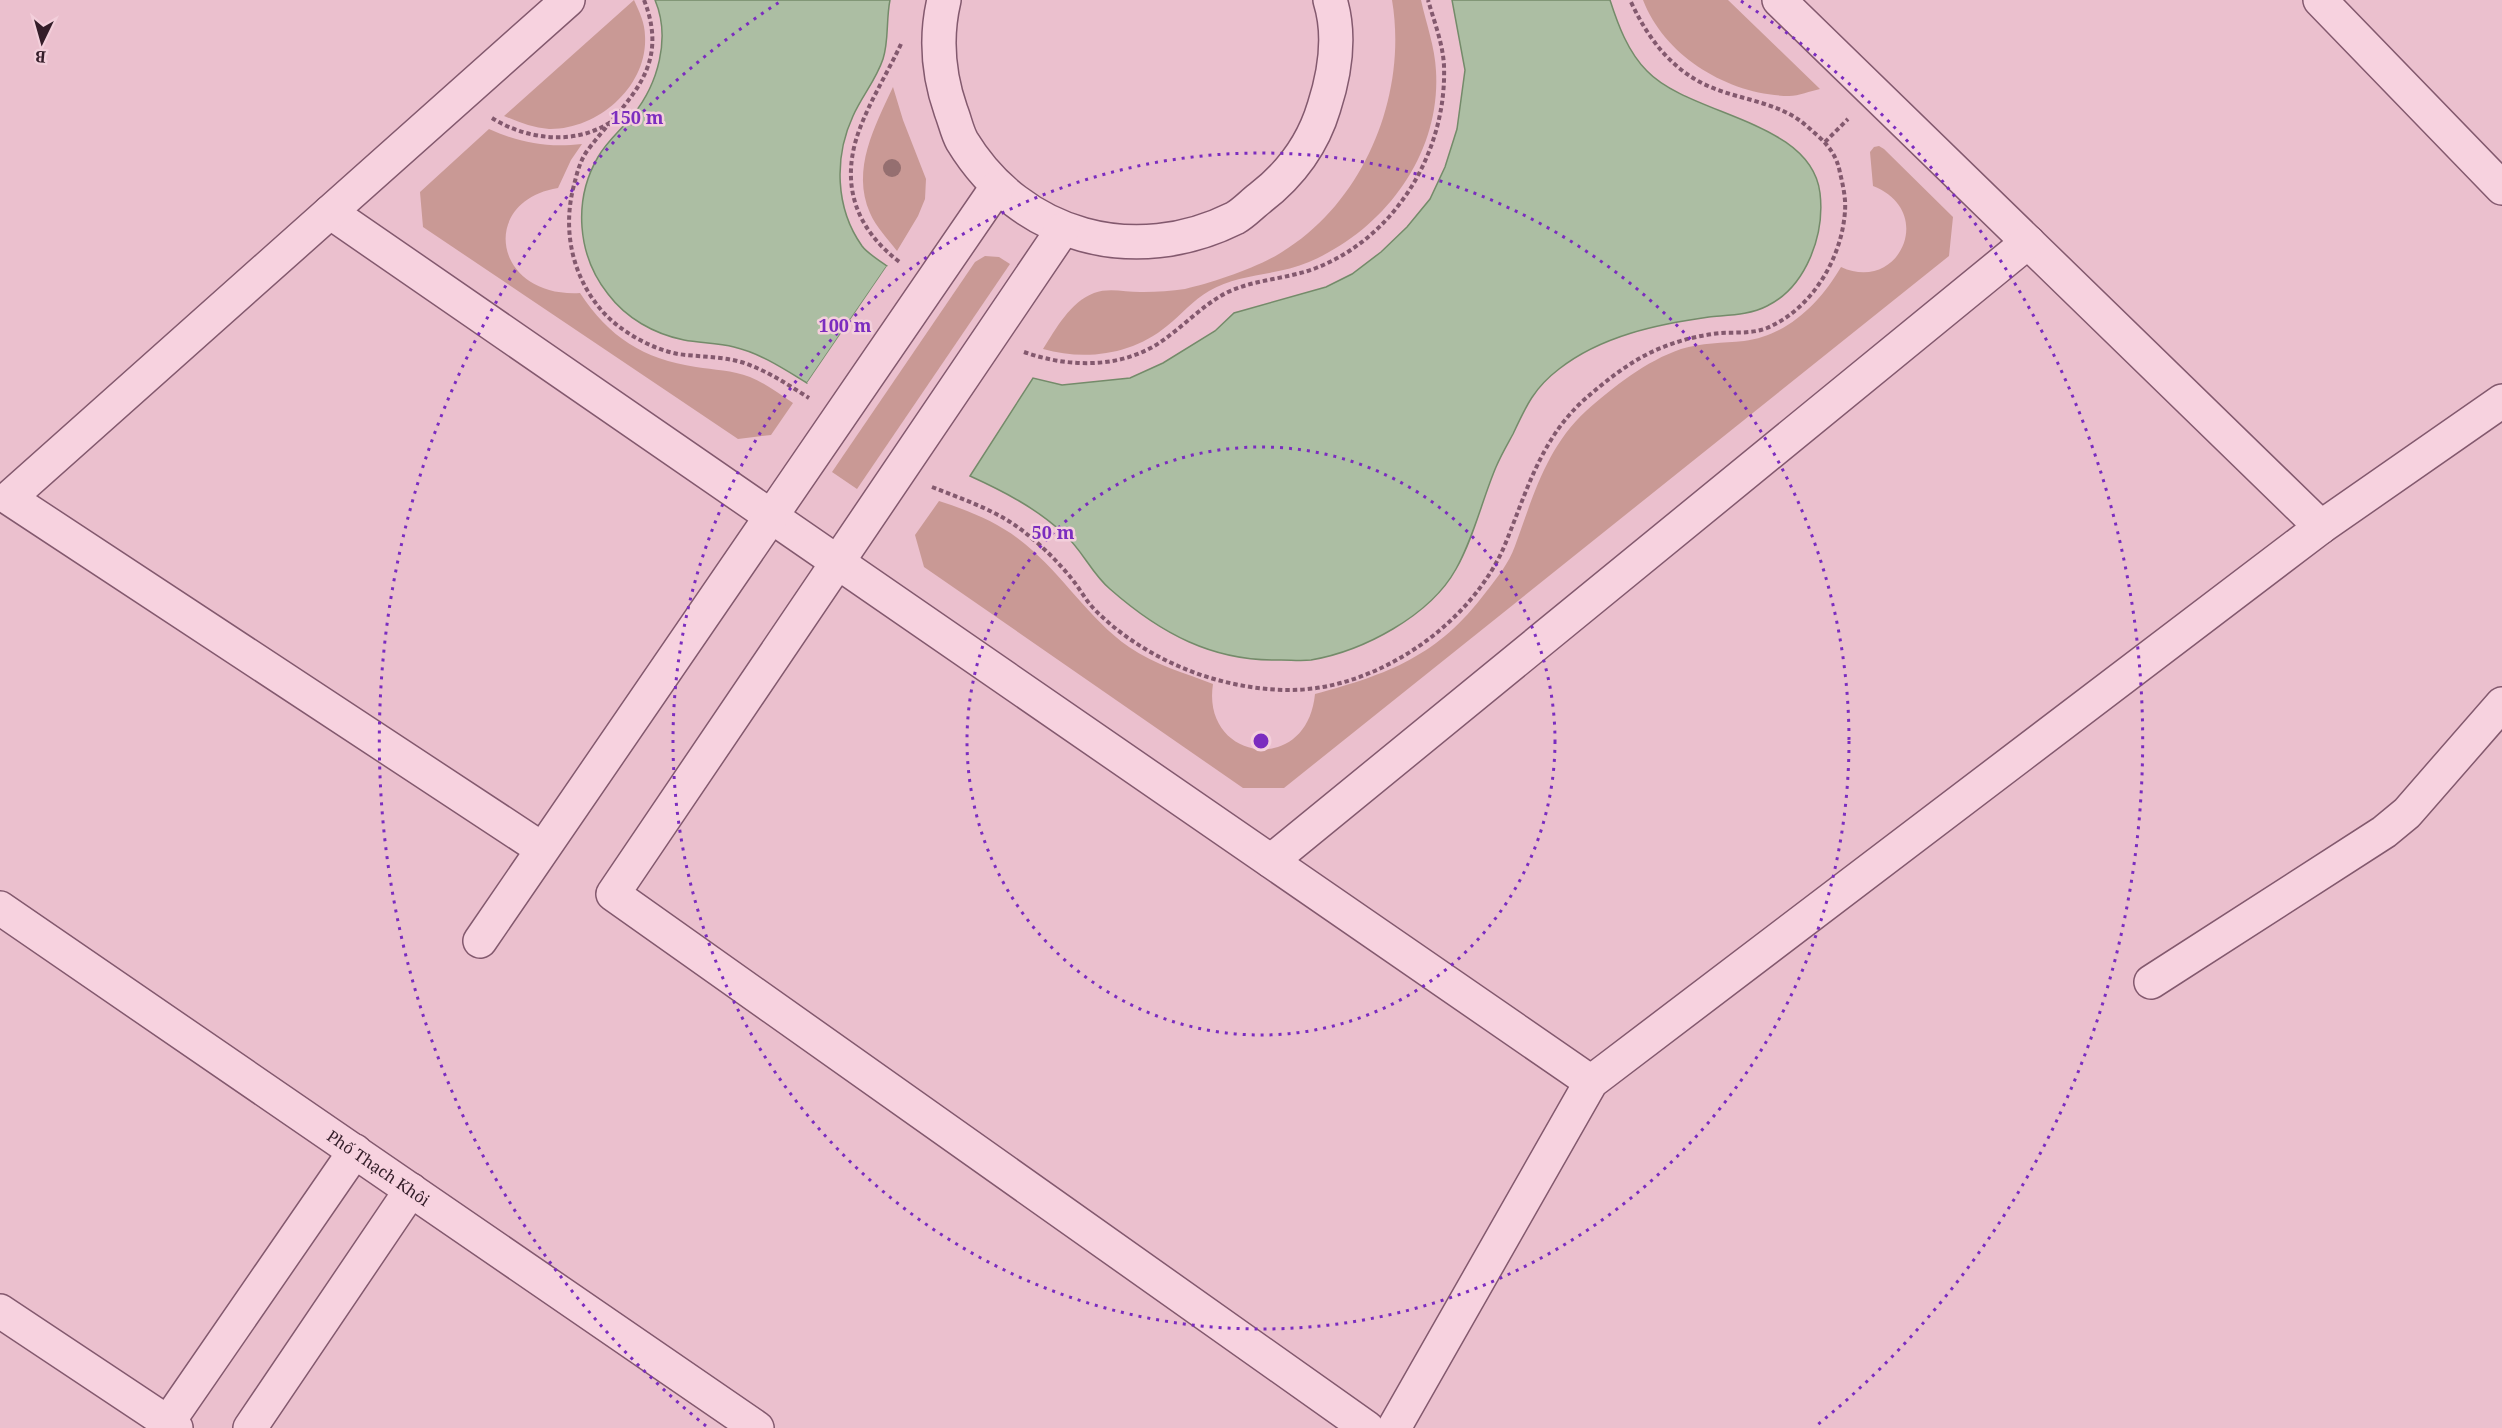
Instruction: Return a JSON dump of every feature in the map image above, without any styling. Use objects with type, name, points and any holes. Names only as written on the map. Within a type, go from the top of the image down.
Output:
[{"type":"street","points":[[542,849],[9,498],[568,0]]},
{"type":"street","points":[[944,0],[938,26],[941,85],[962,140],[997,187],[1028,211],[1063,229],[1121,243],[1181,239],[1237,217],[1284,180],[1317,131],[1335,74],[1334,14],[1330,0]]},
{"type":"street","points":[[1779,0],[2321,527]]},
{"type":"street","points":[[2320,0],[2502,188]]},
{"type":"street","points":[[480,941],[770,517],[825,409],[934,279],[997,187]]},
{"type":"street","points":[[330,212],[1591,1082]]},
{"type":"street","points":[[1063,229],[613,894],[1367,1428]]},
{"type":"street","points":[[1271,861],[2028,242]]},
{"type":"street","points":[[1394,1428],[1591,1082],[2321,527],[2502,401]]},
{"type":"street","points":[[2151,982],[2392,825],[2407,813],[2502,704]]},
{"type":"street","name":"Phố Thạch Khôi","points":[[0,908],[758,1428]]},
{"type":"street","points":[[0,1311],[169,1426],[355,1151]]},
{"type":"street","points":[[250,1428],[411,1190]]},
{"type":"path","points":[[644,0],[653,28],[651,53],[641,81],[630,100],[587,152],[579,167],[570,201],[569,244],[581,280],[605,315],[621,328],[657,348],[678,354],[739,362],[760,369],[825,409]]},
{"type":"path","points":[[1019,351],[1048,361],[1071,364],[1099,364],[1124,359],[1168,337],[1206,304],[1230,291],[1315,269],[1344,255],[1387,220],[1419,175],[1431,150],[1439,120],[1444,65],[1428,0]]},
{"type":"path","points":[[928,485],[994,513],[1025,532],[1073,580],[1091,607],[1117,630],[1140,646],[1192,672],[1222,682],[1255,688],[1293,690],[1324,686],[1381,668],[1418,648],[1438,633],[1474,595],[1492,571],[1539,458],[1581,403],[1632,363],[1660,348],[1718,333],[1745,333],[1765,328],[1787,317],[1804,303],[1820,284],[1831,264],[1840,238],[1845,209],[1839,169],[1830,146],[1798,119],[1777,109],[1722,93],[1697,81],[1674,64],[1656,46],[1630,0]]},
{"type":"path","points":[[902,42],[860,127],[851,164],[854,200],[860,219],[877,243],[904,266]]},
{"type":"path","points":[[483,113],[514,130],[533,136],[554,138],[587,133],[602,128],[617,117]]},
{"type":"path","points":[[1825,142],[1850,117]]},
{"type":"shaded area","points":[[634,0],[644,26],[644,54],[629,88],[616,102],[585,122],[567,127],[549,129],[537,127],[504,116]]},
{"type":"shaded area","points":[[655,0],[890,0],[883,59],[853,116],[840,165],[842,199],[853,231],[864,249],[887,266],[807,383],[753,353],[728,346],[673,337],[642,324],[615,303],[598,279],[590,262],[582,227],[585,191],[598,157],[642,103],[655,75],[662,45],[662,30]]},
{"type":"shaded area","points":[[1392,0],[1421,0],[1435,62],[1435,102],[1429,132],[1418,160],[1403,186],[1383,210],[1336,248],[1309,262],[1297,267],[1233,281],[1209,291],[1167,326],[1139,344],[1108,353],[1091,355],[1059,353],[1043,349],[1071,309],[1085,297],[1094,293],[1106,290],[1170,291],[1208,283],[1272,258],[1311,230],[1336,204],[1357,175],[1374,142],[1386,108],[1393,72],[1395,36]]},
{"type":"shaded area","points":[[1452,0],[1610,0],[1629,47],[1647,71],[1666,86],[1691,99],[1773,134],[1795,149],[1812,169],[1820,193],[1821,209],[1816,242],[1810,258],[1792,286],[1767,306],[1746,313],[1690,320],[1631,333],[1593,348],[1550,376],[1532,398],[1500,458],[1468,544],[1456,569],[1430,602],[1393,629],[1352,649],[1311,660],[1256,659],[1233,656],[1189,642],[1148,619],[1110,589],[1097,576],[1070,539],[1053,524],[1007,494],[970,476],[1033,378],[1062,385],[1130,378],[1163,363],[1215,331],[1234,313],[1326,287],[1352,274],[1381,252],[1407,227],[1430,199],[1445,167],[1457,129],[1465,70]]},
{"type":"shaded area","points":[[1643,0],[1728,0],[1820,89],[1789,96],[1766,94],[1744,89],[1722,80],[1683,55],[1667,39],[1653,20]]},
{"type":"shaded area","points":[[893,87],[926,179],[925,199],[918,216],[897,251],[870,213],[863,180],[864,164],[873,132]]},
{"type":"shaded area","points":[[489,129],[534,143],[582,144],[571,160],[558,188],[532,196],[515,211],[507,228],[506,247],[514,265],[529,281],[551,290],[580,293],[615,334],[644,352],[677,363],[743,375],[756,379],[772,389],[793,403],[771,435],[738,439],[423,227],[420,192]]},
{"type":"shaded area","points":[[1879,146],[1953,217],[1949,256],[1284,788],[1243,788],[924,567],[915,535],[939,501],[973,513],[995,524],[1039,556],[1114,636],[1160,664],[1213,684],[1214,710],[1223,730],[1238,743],[1256,749],[1276,748],[1294,738],[1308,721],[1315,694],[1366,679],[1410,660],[1449,632],[1468,614],[1509,558],[1542,474],[1561,441],[1572,425],[1607,393],[1655,360],[1681,349],[1760,338],[1788,325],[1801,316],[1823,293],[1841,267],[1862,272],[1879,269],[1893,260],[1903,246],[1906,230],[1903,213],[1892,198],[1873,186],[1870,152],[1874,147]]},
{"type":"shaded area","points":[[985,256],[999,257],[1010,264],[857,489],[832,472],[975,262]]},
{"type":"pier","points":[[887,266],[890,268],[810,384],[807,383]]}]
